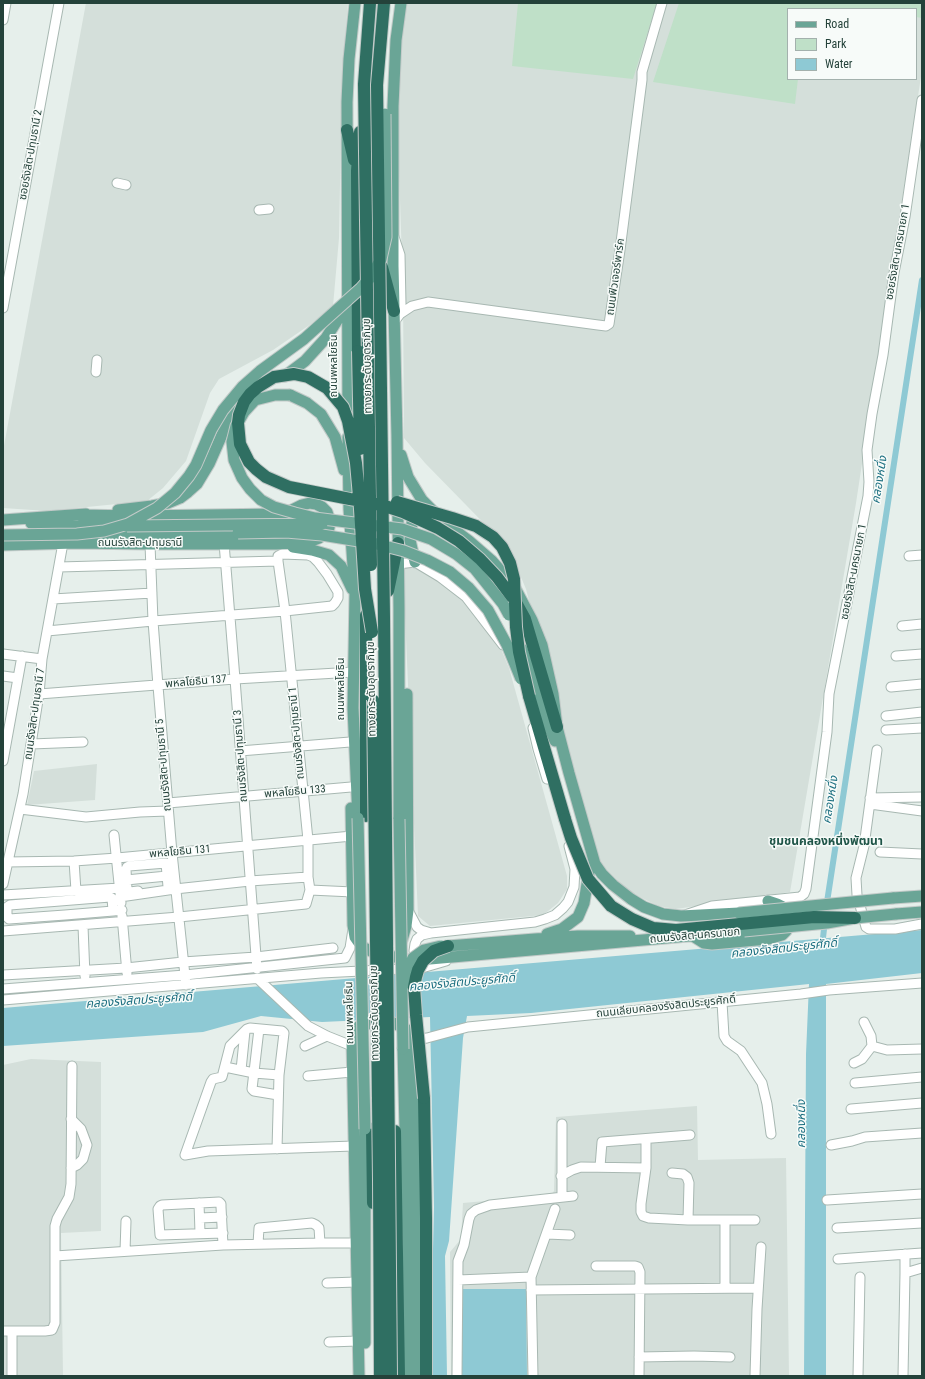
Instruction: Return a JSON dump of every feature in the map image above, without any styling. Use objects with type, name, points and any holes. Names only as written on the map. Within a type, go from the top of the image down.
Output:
[{"type":"highway","name":"ถนนพหลโยธิน","points":[[366,3],[359,78],[364,340],[362,817],[371,988],[369,1129],[376,1376]]},
{"type":"highway","name":"ทางยกระดับอุตราภิมุข","points":[[370,3],[364,84],[379,1180],[380,1376]]},
{"type":"highway","name":"ทางยกระดับอุตราภิมุข","points":[[384,3],[377,85],[384,617],[391,1376]]},
{"type":"highway","points":[[390,3],[381,84],[380,153],[388,591],[394,818],[391,980],[400,1132],[399,1376]]},
{"type":"highway","points":[[347,130],[357,171]]},
{"type":"highway","points":[[360,132],[357,171],[358,351],[360,456],[364,476],[371,490],[376,494],[476,526],[493,537],[502,547],[510,563],[514,579],[516,627],[519,652],[529,696],[570,838],[588,879],[611,906],[628,917]]},
{"type":"highway","points":[[382,267],[397,314]]},
{"type":"highway","points":[[243,386],[274,377],[294,374],[308,377],[327,388],[343,407],[353,441],[356,463],[365,589],[372,632]]},
{"type":"highway","points":[[274,377],[258,386],[250,394],[244,402],[239,415],[238,423],[240,444],[249,462],[266,477],[289,487],[385,506],[403,512],[438,528],[459,541],[480,559],[512,596],[525,620],[557,727]]},
{"type":"highway","points":[[388,591],[398,543]]},
{"type":"highway","points":[[584,887],[595,900],[606,908],[653,928],[676,930],[802,918],[855,918]]},
{"type":"highway","points":[[426,1376],[424,1098],[414,987],[418,970],[423,961],[434,951],[448,946]]},
{"type":"highway","points":[[403,1376],[407,1342]]},
{"type":"main road","points":[[352,3],[353,18]]},
{"type":"main road","name":"ถนนพหลโยธิน","points":[[355,3],[348,81],[347,130],[348,486],[355,594],[354,717],[362,817]]},
{"type":"main road","points":[[3,535],[92,532],[116,528],[148,514],[171,496],[189,476],[196,465],[211,430],[223,410],[243,386],[260,371],[304,339],[353,296],[370,278],[381,260],[386,237],[385,114],[389,52],[395,3]]},
{"type":"main road","points":[[399,774],[397,314],[393,234],[394,75],[396,40],[401,3]]},
{"type":"main road","points":[[3,520],[79,515],[152,506],[168,503],[180,498],[197,484],[209,464],[228,419],[236,406],[256,391],[276,382],[292,372],[309,358],[334,328],[347,296]]},
{"type":"main road","points":[[348,486],[335,437],[321,414],[307,403],[290,395],[275,395],[255,400],[244,412],[236,426],[232,442],[234,460],[242,478],[250,490],[261,500],[274,507],[295,514],[402,529],[431,539],[456,554],[475,569],[503,604],[509,615],[528,665],[545,717],[569,773]]},
{"type":"main road","points":[[397,436],[402,461],[408,477],[415,489],[429,508],[492,561],[514,586],[532,620],[542,645],[553,694],[557,727],[589,844],[589,867],[584,903],[578,917],[562,929],[535,939]]},
{"type":"main road","points":[[79,515],[137,516],[286,514],[302,505],[310,503],[322,507],[327,512],[330,521],[329,528],[319,538],[311,541],[276,544]]},
{"type":"main road","points":[[415,562],[410,540],[412,523],[418,512],[429,508]]},
{"type":"main road","points":[[276,544],[285,536],[287,526],[285,520],[277,514]]},
{"type":"main road","points":[[3,520],[56,526],[216,526],[311,524],[375,525]]},
{"type":"main road","points":[[76,543],[111,537],[144,534],[286,532],[322,535],[370,543],[404,551],[427,560],[450,572],[469,588],[488,610],[507,645],[529,696]]},
{"type":"main road","name":"ถนนรังสิต-ปทุมธานี","points":[[3,545],[63,543],[276,544]]},
{"type":"main road","points":[[276,544],[312,550],[329,555],[341,566],[355,594]]},
{"type":"main road","points":[[381,953],[397,949],[405,933],[408,910],[406,612],[399,581]]},
{"type":"main road","points":[[403,1049],[394,818],[407,700]]},
{"type":"main road","name":"ถนนรังสิต-นครนายก","points":[[354,717],[350,742],[354,925],[355,937],[362,947],[367,950],[408,960],[430,959],[693,936],[922,912]]},
{"type":"main road","name":"ถนนรังสิต-นครนายก","points":[[589,844],[595,864],[602,874],[627,897],[644,907],[663,914],[681,916],[739,913],[922,895]]},
{"type":"main road","points":[[693,936],[704,943],[712,944],[768,939],[782,935],[786,932],[788,927],[788,916],[783,907],[768,901]]},
{"type":"main road","points":[[410,1376],[407,1342],[408,1245],[400,1132],[407,981],[413,958],[424,950],[438,946],[514,940],[615,936],[681,937]]},
{"type":"main road","points":[[359,1376],[352,1046],[353,1035],[358,1027],[370,1023],[391,1022],[406,1029],[412,1040],[418,1343],[416,1376]]},
{"type":"main road","name":"ถนนพหลโยธิน","points":[[363,1376],[365,1345],[369,1129]]},
{"type":"street","points":[[3,20],[6,3]]},
{"type":"street","name":"ซอยรังสิต-ปทุมธานี 2","points":[[3,308],[59,3]]},
{"type":"street","name":"ถนนฟิวเจอร์พาร์ค","points":[[397,314],[412,306],[428,302],[606,326],[609,324],[642,72],[662,3]]},
{"type":"street","name":"ถนนฟิวเจอร์พาร์ค","points":[[642,80],[646,76],[668,3]]},
{"type":"street","name":"ซอยรังสิต-นครนายก 1","points":[[681,916],[712,906],[800,897],[804,894],[806,889],[827,732],[829,694],[868,496],[869,482],[867,450],[883,355],[894,273],[905,217],[922,100]]},
{"type":"street","points":[[393,234],[400,259],[397,314]]},
{"type":"street","points":[[96,372],[98,360]]},
{"type":"street","name":"ถนนรังสิต-ปทุมธานี 7","points":[[4,879],[20,809],[39,694],[42,658],[63,543]]},
{"type":"street","name":"ถนนรังสิต-ปทุมธานี 3","points":[[224,543],[257,968]]},
{"type":"street","name":"ถนนรังสิต-ปทุมธานี 5","points":[[150,544],[153,621],[172,852],[173,887],[179,917],[186,985]]},
{"type":"street","points":[[47,631],[332,606],[336,603],[338,598],[338,592],[318,562],[313,557],[308,555],[282,554],[278,556],[278,561],[58,567]]},
{"type":"street","points":[[909,556],[922,555]]},
{"type":"street","name":"ถนนรังสิต-ปทุมธานี 1","points":[[252,910],[306,904],[310,890],[308,877],[308,840],[299,746],[285,611],[278,561]]},
{"type":"street","points":[[398,564],[415,562],[440,577],[466,597],[509,655],[521,686],[538,749],[572,854],[575,869],[574,888],[568,902],[555,915],[534,922],[422,935],[417,939],[414,951],[422,958],[430,959]]},
{"type":"street","points":[[53,599],[152,592]]},
{"type":"street","points":[[902,626],[922,624]]},
{"type":"street","points":[[3,654],[42,658]]},
{"type":"street","points":[[896,656],[922,654]]},
{"type":"street","points":[[3,761],[22,656]]},
{"type":"street","name":"พหลโยธิน 137","points":[[39,694],[292,675],[354,672]]},
{"type":"street","points":[[3,676],[18,678]]},
{"type":"street","points":[[891,687],[922,684]]},
{"type":"street","points":[[886,716],[922,712]]},
{"type":"street","points":[[886,730],[922,728]]},
{"type":"street","points":[[30,744],[83,742]]},
{"type":"street","points":[[240,750],[350,742]]},
{"type":"street","points":[[876,750],[864,846],[856,878],[856,887],[866,927],[872,930],[895,929],[922,924]]},
{"type":"street","name":"พหลโยธิน 133","points":[[20,809],[86,817],[140,812],[244,797],[351,787]]},
{"type":"street","points":[[870,801],[922,797]]},
{"type":"street","points":[[870,801],[922,811]]},
{"type":"street","points":[[114,835],[120,892],[117,910]]},
{"type":"street","name":"พหลโยธิน 131","points":[[7,862],[74,861],[117,858],[352,836]]},
{"type":"street","points":[[880,852],[922,854]]},
{"type":"street","points":[[74,861],[76,890]]},
{"type":"street","points":[[166,863],[167,876],[173,887],[130,892],[127,890],[127,867],[166,863]]},
{"type":"street","points":[[126,880],[167,876]]},
{"type":"street","points":[[3,895],[76,890],[120,892],[308,877]]},
{"type":"street","points":[[310,890],[353,892]]},
{"type":"street","points":[[117,910],[9,919],[7,917],[8,905],[110,896],[112,898],[117,910],[122,922],[128,990]]},
{"type":"street","points":[[63,901],[65,915]]},
{"type":"street","points":[[3,931],[83,926],[252,910]]},
{"type":"street","points":[[408,910],[417,928],[431,933]]},
{"type":"street","points":[[349,972],[345,958],[350,948],[354,925]]},
{"type":"street","points":[[83,926],[85,983]]},
{"type":"street","points":[[3,975],[126,968],[256,957],[334,948]]},
{"type":"street","points":[[3,1000],[186,985],[261,982],[349,972],[422,968],[468,955]]},
{"type":"street","points":[[3,989],[185,975],[345,958]]},
{"type":"street","points":[[261,982],[308,1026],[327,1036],[352,1046]]},
{"type":"street","name":"ถนนเลียบคลองรังสิตประยูรศักดิ์","points":[[412,1040],[427,1038],[468,1027],[801,994],[828,990],[922,983]]},
{"type":"street","points":[[722,1002],[724,1036],[727,1041],[741,1052],[762,1083],[767,1104],[771,1134]]},
{"type":"street","points":[[854,1063],[862,1059],[872,1046],[871,1036],[864,1022]]},
{"type":"street","points":[[276,1149],[279,1075],[284,1033],[282,1031],[250,1028],[230,1046],[222,1077],[213,1079],[211,1082],[185,1155],[208,1151],[276,1149],[354,1146]]},
{"type":"street","points":[[259,1029],[253,1090],[278,1095]]},
{"type":"street","points":[[241,1070],[245,1031]]},
{"type":"street","points":[[305,1046],[327,1036]]},
{"type":"street","points":[[872,1046],[887,1050],[922,1049]]},
{"type":"street","points":[[12,1376],[7,1331],[45,1332],[52,1330],[55,1323],[55,1226],[57,1219],[69,1197],[70,1191],[72,1066]]},
{"type":"street","points":[[225,1067],[279,1075]]},
{"type":"street","points":[[308,1076],[352,1072]]},
{"type":"street","points":[[855,1083],[922,1077]]},
{"type":"street","points":[[851,1109],[922,1103]]},
{"type":"street","points":[[71,1119],[81,1129],[87,1144],[83,1159],[78,1165],[71,1168]]},
{"type":"street","points":[[562,1124],[562,1197]]},
{"type":"street","points":[[831,1146],[865,1137],[922,1133]]},
{"type":"street","points":[[600,1167],[602,1142],[690,1135]]},
{"type":"street","points":[[646,1139],[646,1168],[641,1212],[643,1216],[649,1218],[688,1220],[755,1220]]},
{"type":"street","points":[[561,1176],[581,1167],[646,1168]]},
{"type":"street","points":[[672,1173],[682,1174],[687,1177],[690,1183],[688,1220]]},
{"type":"street","points":[[827,1200],[922,1194]]},
{"type":"street","points":[[457,1376],[458,1261],[464,1245],[471,1214],[490,1204],[573,1196]]},
{"type":"street","points":[[223,1233],[160,1235],[158,1209],[162,1205],[219,1202],[221,1204],[223,1233],[223,1245]]},
{"type":"street","points":[[199,1203],[200,1234]]},
{"type":"street","points":[[533,1376],[531,1277],[555,1209]]},
{"type":"street","points":[[200,1218],[222,1217]]},
{"type":"street","points":[[724,1220],[725,1288]]},
{"type":"street","points":[[125,1251],[126,1221]]},
{"type":"street","points":[[258,1244],[259,1228],[312,1223],[316,1224],[319,1228],[320,1243]]},
{"type":"street","points":[[837,1228],[922,1223]]},
{"type":"street","points":[[547,1234],[570,1235]]},
{"type":"street","points":[[55,1256],[223,1245],[356,1243]]},
{"type":"street","points":[[755,1376],[758,1288],[762,1248]]},
{"type":"street","points":[[838,1259],[922,1253]]},
{"type":"street","points":[[903,1376],[905,1254]]},
{"type":"street","points":[[596,1266],[635,1266],[638,1267],[640,1272],[639,1376]]},
{"type":"street","points":[[905,1273],[922,1268]]},
{"type":"street","points":[[458,1280],[531,1277]]},
{"type":"street","points":[[858,1376],[860,1278]]},
{"type":"street","points":[[327,1282],[357,1282]]},
{"type":"street","points":[[531,1290],[758,1288]]},
{"type":"street","points":[[329,1342],[358,1342]]},
{"type":"street","points":[[639,1357],[730,1357]]},
{"type":"shaded area","points":[[86,3],[348,3],[342,76],[339,238],[333,306],[311,324],[273,350],[219,379],[210,393],[186,461],[163,488],[147,501],[47,511],[3,508],[3,451]]},
{"type":"shaded area","points":[[405,3],[922,3],[922,70],[856,503],[790,892],[676,909],[658,906],[632,893],[599,863],[590,842],[526,589],[509,549],[425,463],[404,438],[403,291],[398,139],[399,51]]},
{"type":"shaded area","points":[[419,567],[466,599],[498,642],[509,668],[567,876],[567,889],[558,903],[543,915],[430,926],[418,916],[403,568]]},
{"type":"shaded area","points":[[97,764],[95,800],[27,805],[34,771]]},
{"type":"shaded area","points":[[31,1059],[101,1062],[101,1231],[61,1233],[63,1376],[3,1376],[3,1065]]},
{"type":"shaded area","points":[[697,1106],[698,1160],[786,1158],[789,1376],[451,1376],[450,1252],[461,1239],[463,1203],[551,1195],[554,1191],[556,1117]]},
{"type":"green space","points":[[518,3],[657,3],[633,79],[512,66]]},
{"type":"green space","points":[[679,3],[922,3],[922,18],[917,17],[917,8],[787,8],[787,80],[798,80],[795,104],[653,82]]},
{"type":"water","name":"คลองรังสิตประยูรศักดิ์","points":[[922,930],[922,973],[826,984],[826,1376],[804,1376],[806,1054],[809,984],[531,1013],[467,1016],[463,1038],[449,1241],[445,1256],[447,1376],[430,1376],[434,1207],[430,1017],[322,1022],[261,1016],[203,1032],[3,1046],[3,1008]]},
{"type":"water","points":[[461,1289],[526,1289],[527,1376],[462,1376]]},
{"type":"waterway","name":"คลองหนึ่ง","points":[[822,947],[827,902],[922,280]]},
{"type":"district","name":"ชุมชนคลองหนึ่งพัฒนา","points":[[826,842]]}]
